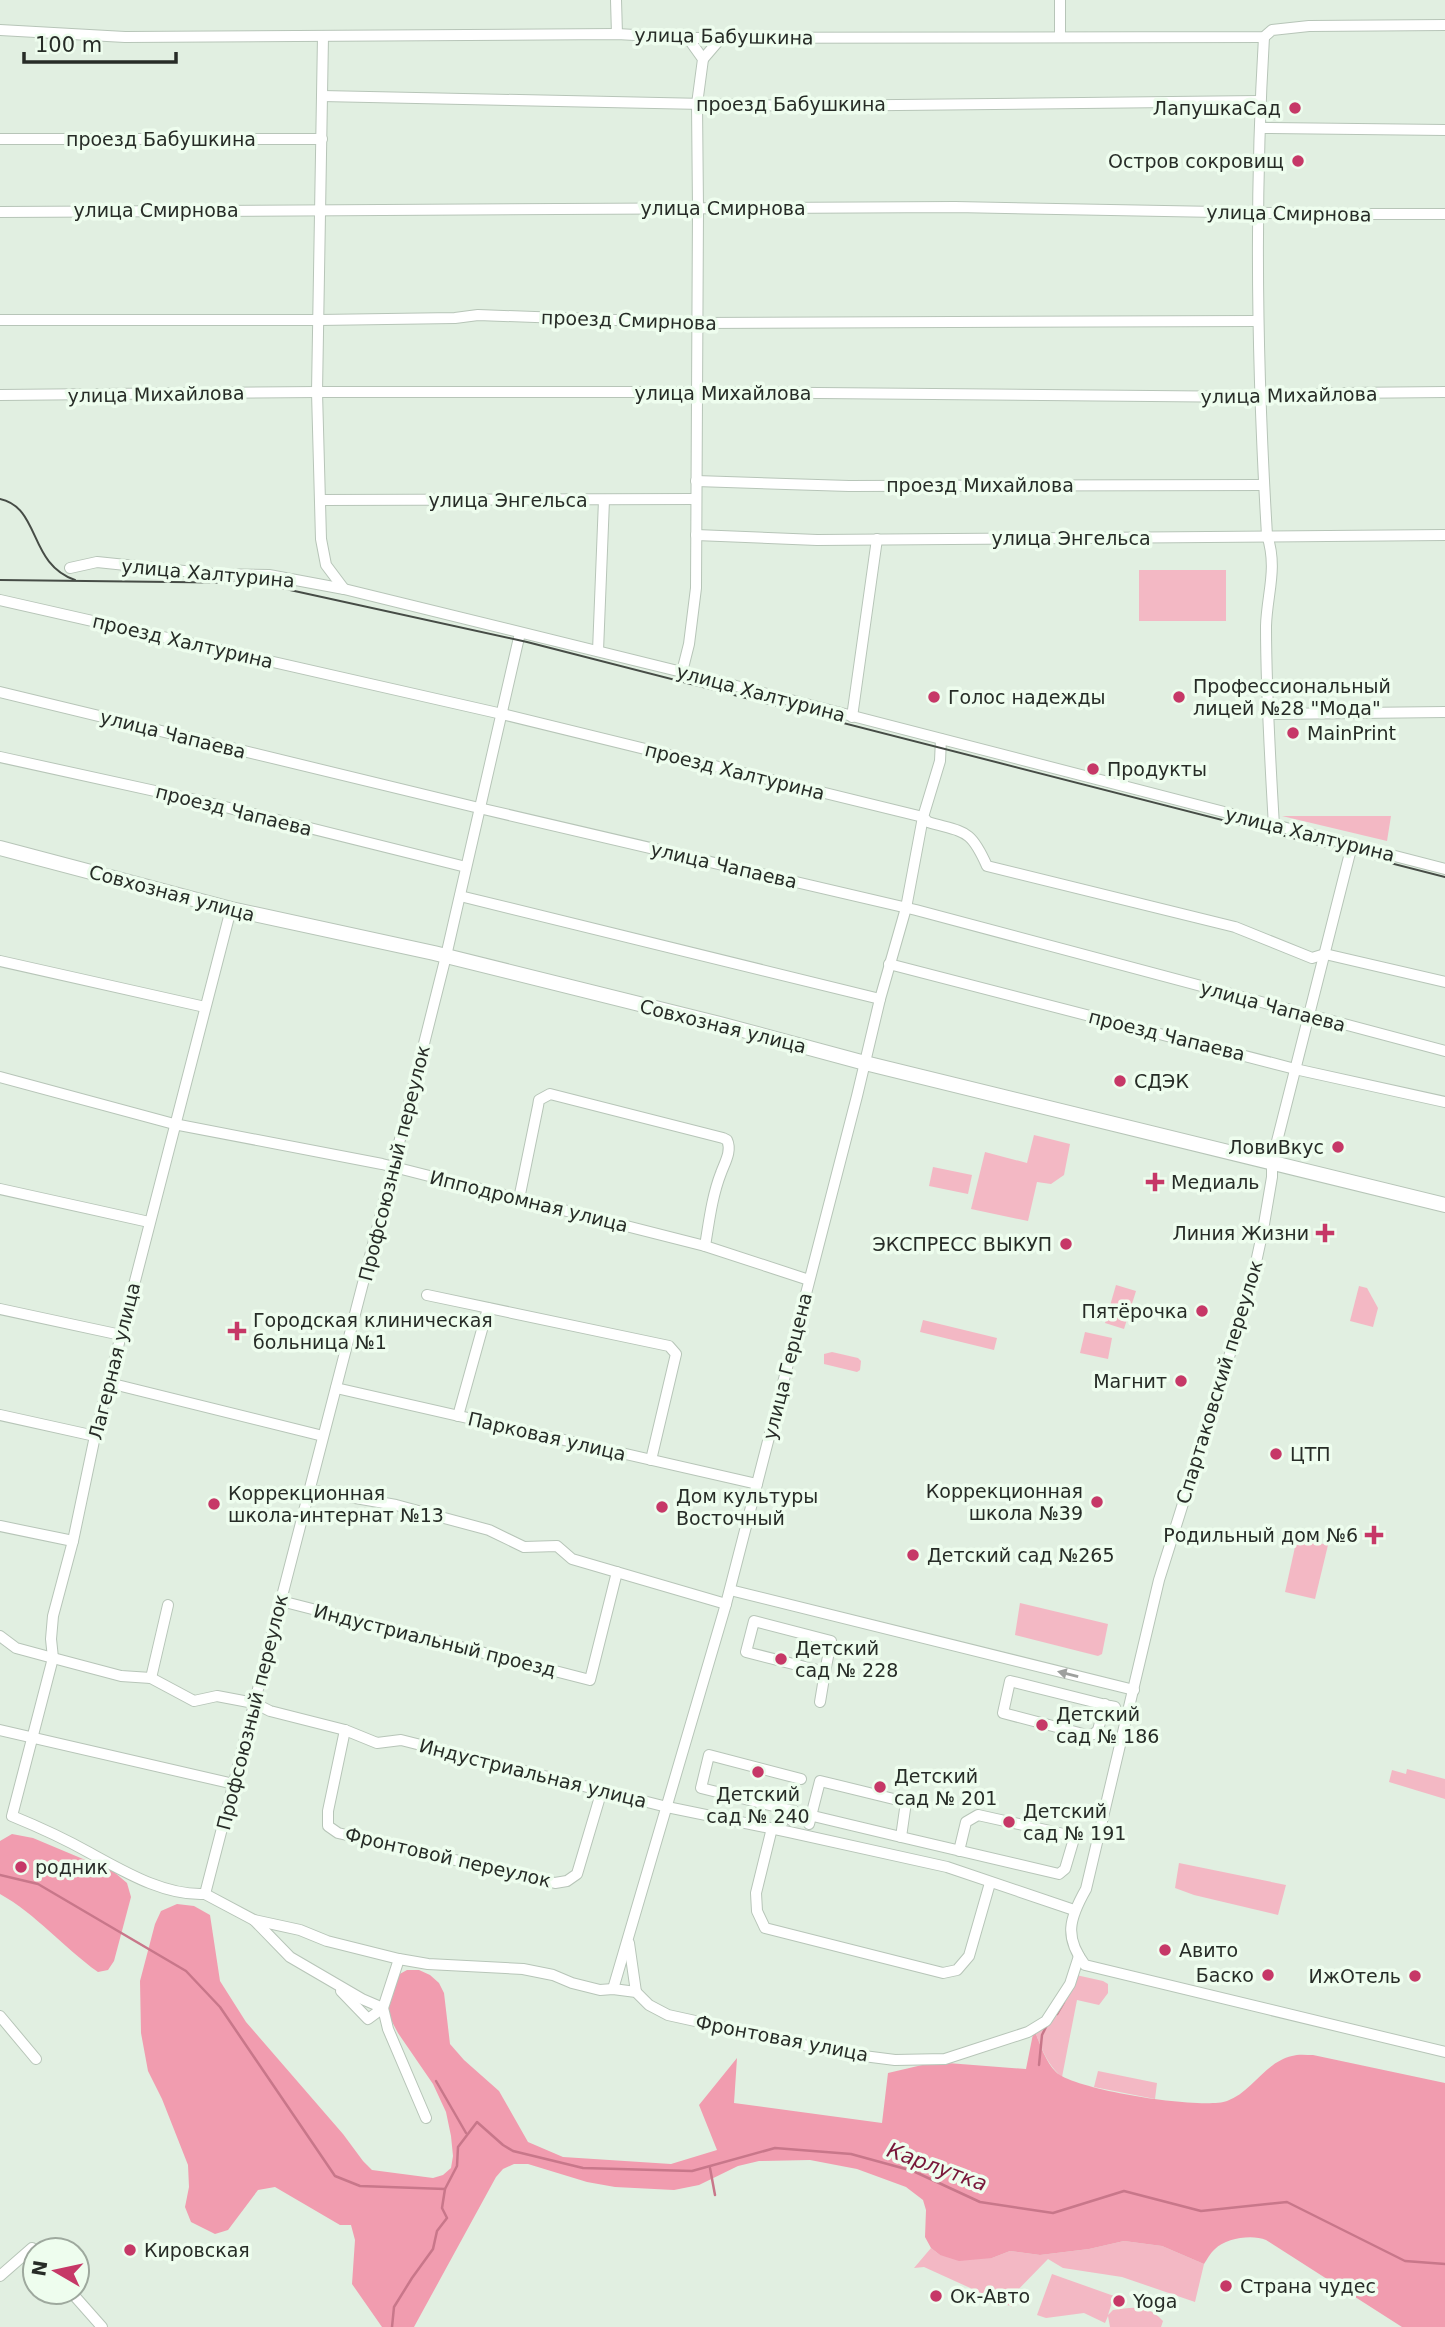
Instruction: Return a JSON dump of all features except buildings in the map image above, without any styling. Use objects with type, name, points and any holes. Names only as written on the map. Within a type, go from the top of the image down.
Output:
[{"type":"street","points":[[616,0],[617,34]]},
{"type":"street","points":[[1060,0],[1060,36]]},
{"type":"street","name":"улица Бабушкина","points":[[0,30],[125,37],[617,34],[688,38],[1264,37],[1272,30],[1310,26],[1445,25]]},
{"type":"street","points":[[323,36],[317,392],[321,540],[326,565],[344,589]]},
{"type":"street","points":[[1264,37],[1260,101],[1258,397],[1267,535],[1272,550],[1266,622],[1274,826]]},
{"type":"street","points":[[688,38],[703,60]]},
{"type":"street","points":[[682,672],[690,644],[696,588],[697,104],[703,60],[721,38]]},
{"type":"street","name":"проезд Бабушкина","points":[[322,96],[802,106],[1260,101]]},
{"type":"street","points":[[1261,128],[1445,130]]},
{"type":"street","name":"проезд Бабушкина","points":[[0,139],[322,139]]},
{"type":"street","name":"улица Смирнова","points":[[0,212],[956,207],[1445,214]]},
{"type":"street","name":"проезд Смирнова","points":[[0,320],[319,320],[455,318],[478,315],[696,323],[1258,321]]},
{"type":"street","name":"улица Михайлова","points":[[0,395],[696,392],[1258,397],[1445,392]]},
{"type":"street","name":"проезд Михайлова","points":[[696,481],[849,486],[1264,485]]},
{"type":"street","name":"улица Энгельса","points":[[321,500],[695,499]]},
{"type":"street","points":[[598,651],[604,500]]},
{"type":"street","name":"улица Энгельса","points":[[696,535],[817,540],[1101,539],[1267,535],[1445,536]]},
{"type":"street","points":[[852,717],[877,539]]},
{"type":"street","name":"улица Халтурина","points":[[70,568],[97,562],[213,574],[269,575],[344,589],[682,672],[1445,869]]},
{"type":"street","name":"проезд Халтурина","points":[[0,600],[502,713],[923,817],[928,822],[971,836],[987,866],[1235,926],[1312,958],[1325,954],[1445,982]]},
{"type":"street","name":"Профсоюзный переулок","points":[[205,1894],[446,956],[520,633]]},
{"type":"street","name":"улица Чапаева","points":[[0,692],[906,908],[1445,1051]]},
{"type":"street","points":[[1268,714],[1445,712]]},
{"type":"street","name":"улица Герцена","points":[[613,1989],[730,1590],[889,964],[906,908],[923,817],[940,761],[941,739]]},
{"type":"street","name":"проезд Чапаева","points":[[0,757],[205,802],[466,867]]},
{"type":"street","name":"Спартаковский переулок","points":[[1079,1956],[1071,1943],[1074,1910],[1086,1889],[1159,1580],[1250,1290],[1263,1230],[1272,1161],[1352,845]]},
{"type":"street","name":"Совхозная улица","points":[[0,848],[231,909],[446,956],[865,1063],[1445,1205]]},
{"type":"street","points":[[460,896],[880,999]]},
{"type":"street","name":"Лагерная улица","points":[[205,1894],[186,1895],[127,1874],[89,1852],[12,1815],[53,1658],[53,1616],[73,1541],[95,1436],[231,909]]},
{"type":"street","points":[[0,961],[205,1007]]},
{"type":"street","name":"проезд Чапаева","points":[[889,964],[1295,1069],[1445,1102]]},
{"type":"street","name":"Ипподромная улица","points":[[0,1077],[174,1124],[393,1167],[705,1246],[809,1280]]},
{"type":"street","points":[[519,1199],[539,1100],[550,1094],[727,1140],[729,1150],[711,1208],[705,1246]]},
{"type":"street","points":[[0,1189],[149,1222]]},
{"type":"street","points":[[427,1295],[669,1346],[676,1354],[651,1460]]},
{"type":"street","points":[[458,1416],[488,1308]]},
{"type":"street","points":[[0,1309],[121,1335]]},
{"type":"street","points":[[108,1384],[323,1436]]},
{"type":"street","name":"Парковая улица","points":[[336,1388],[757,1484]]},
{"type":"street","points":[[0,1415],[95,1436]]},
{"type":"street","points":[[309,1490],[410,1509],[489,1530],[524,1547],[557,1546],[572,1559],[726,1604]]},
{"type":"street","points":[[0,1526],[73,1541]]},
{"type":"street","name":"Индустриальный проезд","points":[[281,1601],[590,1680],[617,1572]]},
{"type":"street","points":[[730,1590],[1134,1690]]},
{"type":"street","points":[[151,1678],[168,1605]]},
{"type":"street","points":[[757,1608],[746,1652],[824,1672]]},
{"type":"street","points":[[754,1621],[831,1641],[820,1702]]},
{"type":"street","name":"Индустриальная улица","points":[[0,1636],[16,1648],[121,1676],[151,1678],[194,1701],[217,1696],[254,1703],[270,1711],[345,1730],[377,1743],[401,1740],[667,1807],[947,1867],[1074,1910]]},
{"type":"street","points":[[1010,1681],[1110,1706],[1094,1734],[1003,1713],[1010,1681]]},
{"type":"street","points":[[0,1730],[234,1783]]},
{"type":"street","name":"Фронтовой переулок","points":[[345,1730],[328,1811],[328,1826],[338,1833],[555,1883],[566,1881],[577,1874],[601,1790]]},
{"type":"street","points":[[791,1820],[794,1811],[701,1788],[704,1754],[801,1779]]},
{"type":"street","points":[[901,1837],[906,1802],[820,1781],[811,1820],[901,1837],[960,1851],[1059,1874],[1065,1869],[1073,1842],[1068,1835],[978,1815],[966,1822],[960,1851]]},
{"type":"street","points":[[772,1828],[756,1893],[757,1911],[765,1928],[943,1973],[957,1970],[969,1956],[990,1883]]},
{"type":"street","name":"Фронтовая улица","points":[[205,1894],[254,1920],[399,1959],[428,1964],[523,1969],[553,1975],[600,1990],[636,1992],[649,2005],[668,2015],[841,2053],[895,2060],[945,2059],[1028,2032],[1046,2021],[1070,1984],[1079,1956]]},
{"type":"street","points":[[254,1920],[290,1957],[362,1999],[383,2008]]},
{"type":"street","points":[[629,1937],[636,1992]]},
{"type":"street","points":[[1079,1956],[1085,1965],[1445,2052]]},
{"type":"street","points":[[399,1959],[383,2008],[388,2029],[426,2118]]},
{"type":"street","points":[[0,2017],[36,2059]]},
{"type":"street","points":[[0,2276],[21,2259]]},
{"type":"street","points":[[83,2306],[102,2327]]},
{"type":"shaded area","points":[[1139,570],[1226,570],[1226,621],[1139,621]]},
{"type":"shaded area","points":[[1282,816],[1391,816],[1387,841]]},
{"type":"shaded area","points":[[1034,1135],[1070,1144],[1064,1175],[1051,1184],[1037,1182],[1028,1221],[971,1209],[985,1152],[1027,1163]]},
{"type":"shaded area","points":[[933,1167],[972,1175],[968,1194],[929,1186]]},
{"type":"shaded area","points":[[1116,1285],[1136,1291],[1124,1329],[1105,1323]]},
{"type":"shaded area","points":[[1359,1286],[1367,1288],[1378,1308],[1373,1327],[1350,1321]]},
{"type":"shaded area","points":[[923,1320],[997,1338],[994,1350],[920,1332]]},
{"type":"shaded area","points":[[1085,1332],[1112,1338],[1108,1359],[1080,1353]]},
{"type":"shaded area","points":[[832,1352],[858,1358],[861,1361],[860,1370],[857,1372],[824,1364],[824,1354]]},
{"type":"shaded area","points":[[1297,1538],[1328,1545],[1315,1599],[1285,1592]]},
{"type":"shaded area","points":[[1020,1603],[1108,1624],[1102,1654],[1098,1656],[1015,1635]]},
{"type":"shaded area","points":[[1407,1769],[1445,1779],[1445,1799],[1389,1782],[1392,1770],[1406,1774]]},
{"type":"shaded area","points":[[12,1834],[33,1838],[114,1872],[127,1883],[131,1897],[114,1961],[108,1970],[98,1972],[26,1911],[0,1894],[0,1841]]},
{"type":"shaded area","points":[[1179,1863],[1286,1885],[1278,1915],[1175,1888]]},
{"type":"shaded area","points":[[177,1904],[194,1906],[210,1915],[220,1981],[246,2022],[372,2170],[433,2178],[443,2175],[451,2168],[453,2156],[446,2112],[433,2084],[389,2016],[386,2001],[396,1976],[407,1970],[419,1970],[439,1983],[444,1993],[450,2044],[499,2091],[528,2142],[563,2157],[671,2164],[717,2150],[699,2105],[737,2058],[734,2103],[882,2123],[888,2073],[935,2062],[1026,2069],[1034,2029],[1049,2063],[1067,2079],[1111,2091],[1167,2101],[1227,2101],[1244,2091],[1274,2064],[1299,2055],[1313,2055],[1445,2083],[1445,2327],[1402,2327],[1266,2240],[1254,2237],[1239,2238],[1220,2245],[1204,2264],[1162,2246],[1124,2241],[1089,2249],[1040,2255],[1010,2251],[992,2258],[959,2261],[940,2255],[931,2248],[925,2237],[926,2210],[923,2200],[906,2187],[857,2169],[810,2160],[759,2161],[738,2166],[699,2185],[674,2190],[615,2187],[587,2182],[528,2164],[514,2164],[503,2169],[496,2177],[414,2327],[382,2327],[352,2284],[355,2240],[351,2225],[340,2225],[275,2187],[258,2190],[228,2230],[215,2234],[191,2222],[185,2207],[189,2187],[188,2165],[148,2071],[141,2033],[140,1981],[155,1924],[161,1911]]},
{"type":"shaded area","points":[[1076,1975],[1103,1981],[1108,1984],[1108,1993],[1099,2005],[1077,2000],[1062,2077],[1048,2061],[1034,2029]]},
{"type":"shaded area","points":[[1098,2071],[1157,2083],[1155,2099],[1094,2087]]},
{"type":"shaded area","points":[[1124,2241],[1162,2246],[1204,2264],[1195,2302],[1122,2277],[1063,2268],[1048,2259],[1011,2297],[1012,2307],[924,2267],[914,2268],[931,2248],[940,2255],[992,2258],[1010,2251],[1040,2255],[1089,2249]]},
{"type":"shaded area","points":[[1052,2274],[1114,2296],[1108,2315],[1113,2310],[1146,2309],[1163,2321],[1161,2327],[1110,2327],[1108,2316],[1105,2323],[1084,2313],[1046,2318],[1037,2315]]},
{"type":"waterway","points":[[0,1875],[38,1884],[186,1971],[220,2007],[335,2176],[360,2186],[445,2189]]},
{"type":"waterway","points":[[1057,2014],[1064,2002]]},
{"type":"waterway","points":[[1039,2065],[1042,2035],[1046,2027]]},
{"type":"waterway","points":[[436,2081],[466,2133]]},
{"type":"waterway","name":"Карлутка","points":[[392,2327],[394,2307],[433,2249],[437,2231],[447,2218],[442,2208],[445,2189],[457,2166],[458,2147],[477,2122],[513,2151],[583,2168],[692,2171],[775,2148],[851,2154],[913,2171],[980,2202],[1053,2213],[1124,2191],[1201,2211],[1287,2202],[1405,2261],[1445,2264]]},
{"type":"waterway","points":[[710,2168],[715,2195]]},
{"type":"tram line","points":[[0,499],[13,504],[22,513],[49,562],[75,580]]},
{"type":"tram line","points":[[0,580],[258,583],[527,642],[1445,877]]},
{"type":"place","name":"ЛапушкаСад","points":[[1295,108]]},
{"type":"place","name":"Остров сокровищ","points":[[1298,161]]},
{"type":"place","name":"Голос надежды","points":[[934,697]]},
{"type":"place","name":"Профессиональный лицей №28 \"Мода\"","points":[[1179,697]]},
{"type":"place","name":"MainPrint","points":[[1293,733]]},
{"type":"place","name":"Продукты","points":[[1093,769]]},
{"type":"place","name":"СДЭК","points":[[1120,1081]]},
{"type":"place","name":"ЛовиВкус","points":[[1338,1147]]},
{"type":"place","name":"Медиаль","points":[[1155,1182]]},
{"type":"place","name":"Линия Жизни","points":[[1325,1233]]},
{"type":"place","name":"ЭКСПРЕСС ВЫКУП","points":[[1066,1244]]},
{"type":"place","name":"Пятёрочка","points":[[1202,1311]]},
{"type":"place","name":"Городская клиническая больница №1","points":[[237,1331]]},
{"type":"place","name":"Магнит","points":[[1181,1381]]},
{"type":"place","name":"ЦТП","points":[[1276,1454]]},
{"type":"place","name":"Коррекционная школа №39","points":[[1097,1502]]},
{"type":"place","name":"Коррекционная школа-интернат №13","points":[[214,1504]]},
{"type":"place","name":"Дом культуры Восточный","points":[[662,1507]]},
{"type":"place","name":"Родильный дом №6","points":[[1374,1535]]},
{"type":"place","name":"Детский сад №265","points":[[913,1555]]},
{"type":"place","name":"Детский сад № 228","points":[[781,1659]]},
{"type":"place","name":"Детский сад № 186","points":[[1042,1725]]},
{"type":"place","name":"Детский сад № 240","points":[[758,1772]]},
{"type":"place","name":"Детский сад № 201","points":[[880,1787]]},
{"type":"place","name":"Детский сад № 191","points":[[1009,1822]]},
{"type":"place","name":"родник","points":[[21,1867]]},
{"type":"place","name":"Авито","points":[[1165,1950]]},
{"type":"place","name":"Баско","points":[[1268,1975]]},
{"type":"place","name":"ИжОтель","points":[[1415,1976]]},
{"type":"place","name":"Кировская","points":[[130,2250]]},
{"type":"place","name":"Страна чудес","points":[[1226,2286]]},
{"type":"place","name":"Ок-Авто","points":[[936,2296]]},
{"type":"place","name":"Yoga","points":[[1119,2301]]}]
